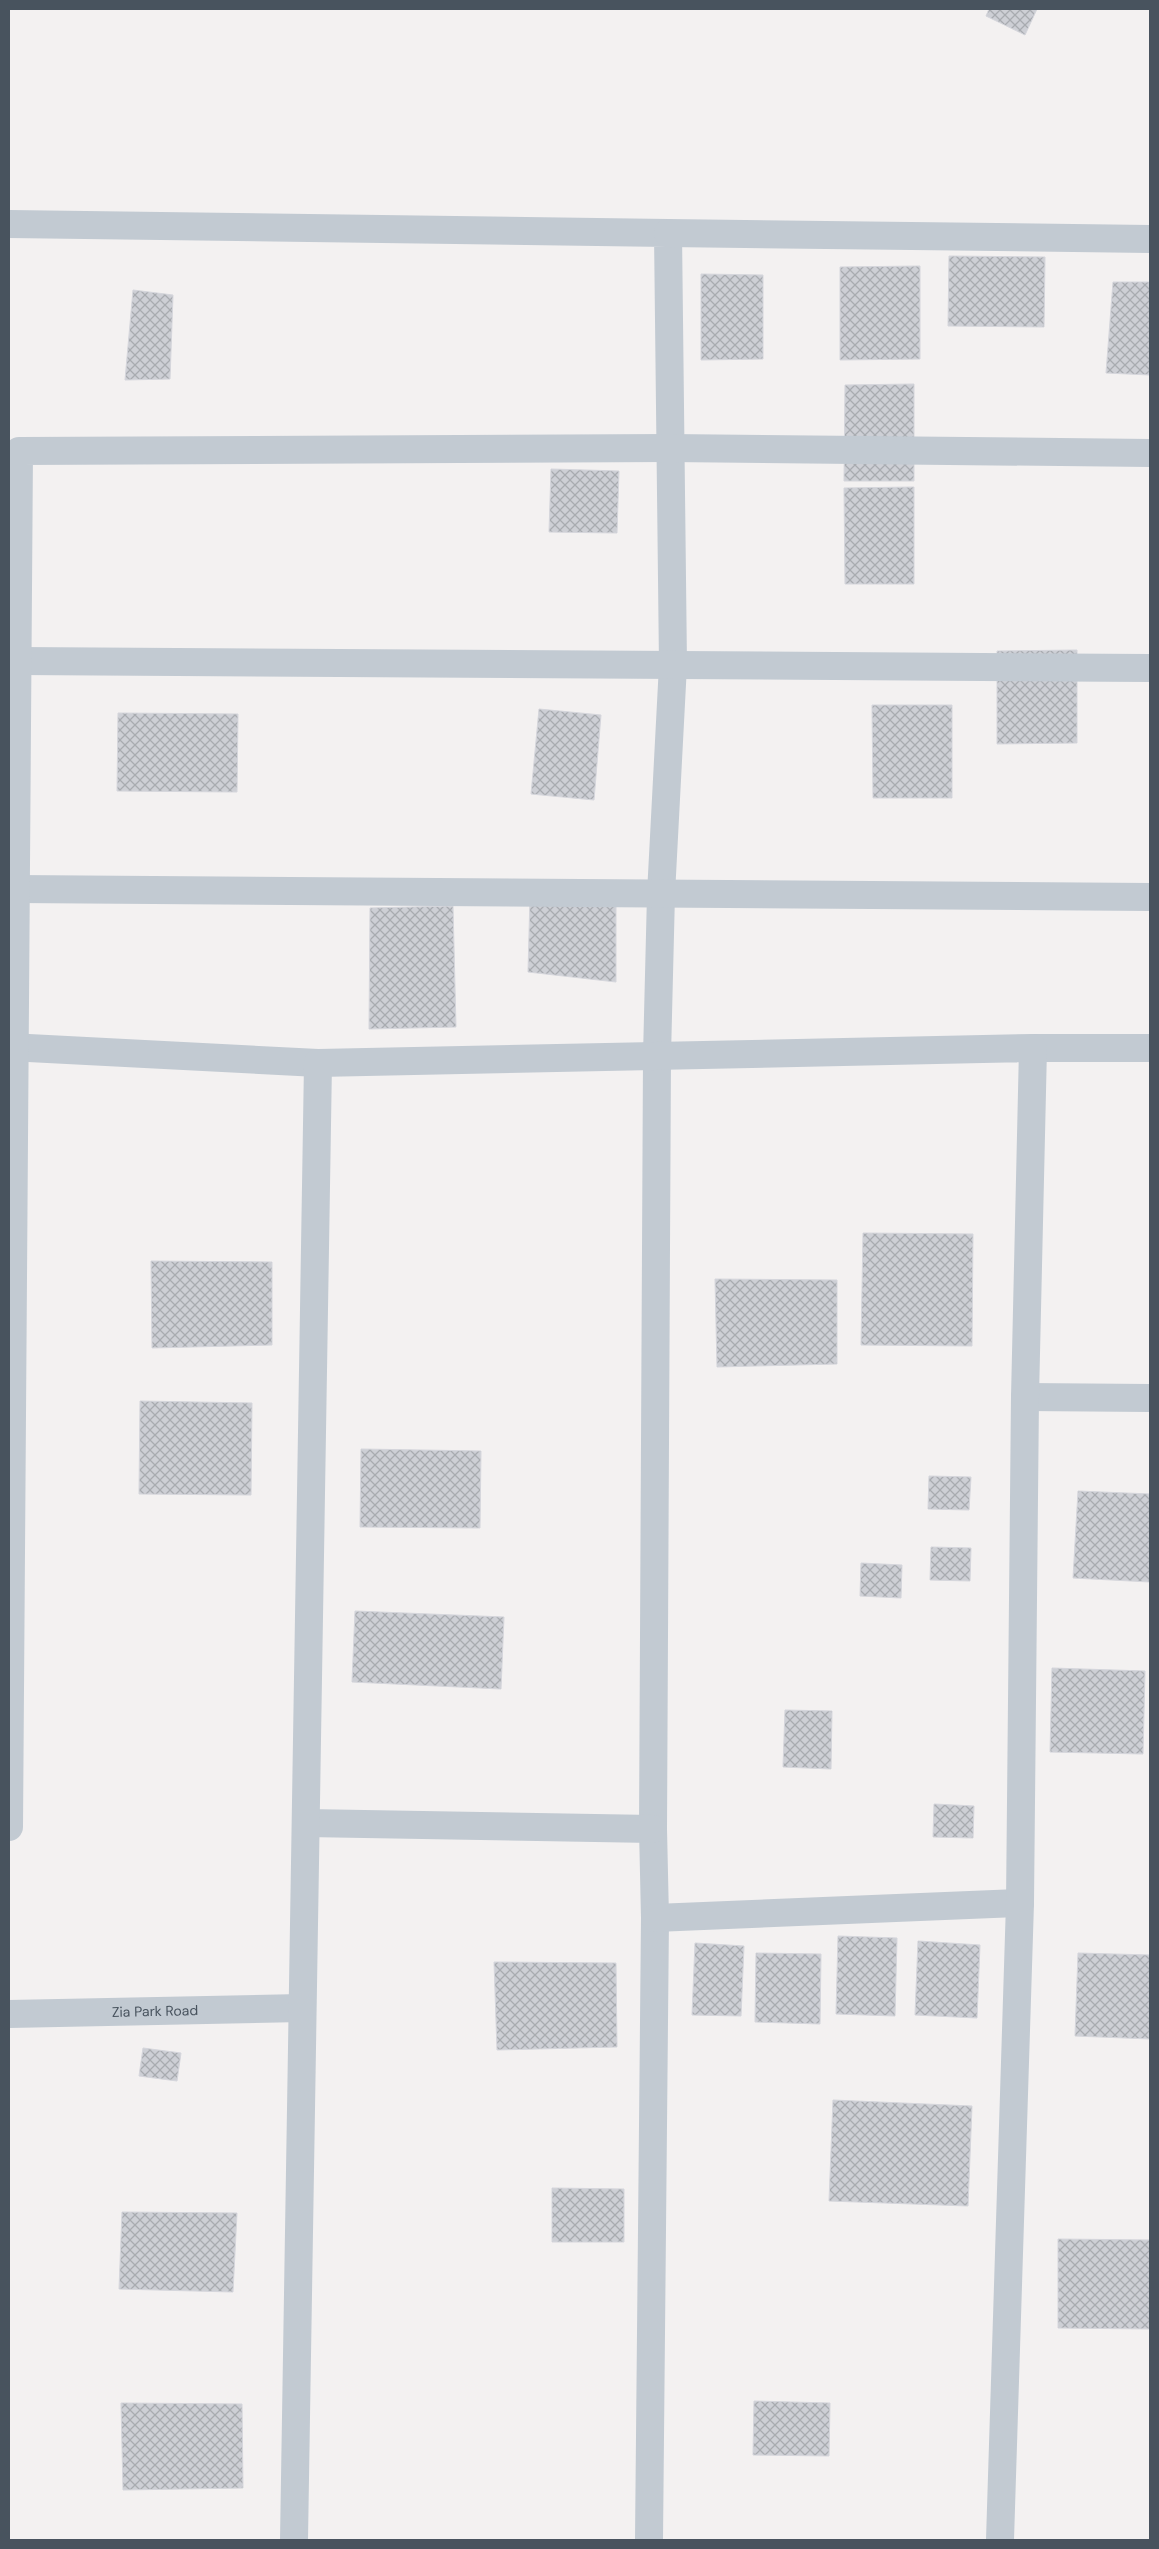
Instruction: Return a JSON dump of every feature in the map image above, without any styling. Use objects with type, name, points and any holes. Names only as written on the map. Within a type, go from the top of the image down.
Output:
[{"type":"street","points":[[9,224],[1150,239]]},
{"type":"street","points":[[649,2540],[655,1918],[653,1829],[660,894],[673,664],[668,233]]},
{"type":"street","points":[[9,1827],[12,1047],[16,889],[18,660],[14,451],[670,448],[1150,453]]},
{"type":"street","points":[[18,660],[1150,668]]},
{"type":"street","points":[[16,889],[1150,897]]},
{"type":"street","points":[[12,1047],[318,1063],[1033,1048],[1150,1048]]},
{"type":"street","points":[[1000,2540],[1020,1903],[1025,1397],[1033,1048]]},
{"type":"street","points":[[294,2540],[318,1063]]},
{"type":"street","points":[[1025,1397],[1150,1398]]},
{"type":"street","points":[[306,1822],[653,1829]]},
{"type":"street","points":[[655,1918],[1020,1903]]},
{"type":"street","name":"Zia Park Road","points":[[9,2014],[302,2008]]},
{"type":"building","points":[[989,9],[1037,9],[1025,35],[986,16]]},
{"type":"building","points":[[949,256],[1045,257],[1044,327],[948,326]]},
{"type":"building","points":[[920,266],[920,359],[840,360],[840,267]]},
{"type":"building","points":[[701,274],[763,275],[763,359],[701,360]]},
{"type":"building","points":[[1113,282],[1150,282],[1150,375],[1106,373]]},
{"type":"building","points":[[133,290],[173,295],[170,379],[125,380]]},
{"type":"building","points":[[914,384],[914,481],[844,481],[845,385]]},
{"type":"building","points":[[551,469],[619,471],[617,533],[549,532]]},
{"type":"building","points":[[914,487],[914,584],[845,584],[844,488]]},
{"type":"building","points":[[1077,650],[1077,743],[997,744],[997,651]]},
{"type":"building","points":[[872,705],[952,705],[952,798],[873,798]]},
{"type":"building","points":[[539,709],[601,715],[594,800],[531,794]]},
{"type":"building","points":[[118,713],[238,714],[237,792],[117,791]]},
{"type":"building","points":[[530,897],[616,898],[616,982],[528,972]]},
{"type":"building","points":[[453,906],[456,1027],[369,1029],[370,908]]},
{"type":"building","points":[[863,1233],[973,1234],[972,1346],[861,1345]]},
{"type":"building","points":[[151,1261],[272,1262],[272,1345],[152,1348]]},
{"type":"building","points":[[715,1279],[837,1280],[837,1364],[717,1367]]},
{"type":"building","points":[[140,1401],[252,1403],[251,1495],[139,1494]]},
{"type":"building","points":[[361,1449],[481,1451],[480,1528],[360,1527]]},
{"type":"building","points":[[929,1476],[971,1477],[969,1510],[928,1509]]},
{"type":"building","points":[[1078,1491],[1150,1494],[1150,1582],[1073,1578]]},
{"type":"building","points":[[931,1547],[971,1548],[970,1581],[930,1580]]},
{"type":"building","points":[[861,1563],[902,1565],[901,1598],[860,1596]]},
{"type":"building","points":[[355,1611],[504,1617],[501,1689],[352,1682]]},
{"type":"building","points":[[1052,1668],[1145,1671],[1143,1754],[1050,1752]]},
{"type":"building","points":[[785,1710],[832,1711],[831,1769],[783,1767]]},
{"type":"building","points":[[934,1804],[974,1806],[973,1838],[933,1837]]},
{"type":"building","points":[[838,1936],[897,1938],[895,2016],[836,2014]]},
{"type":"building","points":[[918,1941],[980,1945],[977,2018],[915,2015]]},
{"type":"building","points":[[695,1943],[744,1946],[741,2016],[692,2015]]},
{"type":"building","points":[[756,1953],[821,1954],[820,2024],[755,2022]]},
{"type":"building","points":[[1078,1953],[1150,1955],[1150,2039],[1075,2036]]},
{"type":"building","points":[[494,1962],[616,1963],[617,2047],[497,2050]]},
{"type":"building","points":[[143,2048],[181,2053],[177,2081],[139,2076]]},
{"type":"building","points":[[833,2100],[972,2106],[968,2206],[829,2201]]},
{"type":"building","points":[[552,2188],[624,2189],[624,2242],[552,2242]]},
{"type":"building","points":[[122,2212],[237,2213],[233,2292],[119,2289]]},
{"type":"building","points":[[1058,2239],[1150,2240],[1150,2329],[1058,2328]]},
{"type":"building","points":[[754,2401],[830,2403],[829,2456],[753,2455]]},
{"type":"building","points":[[121,2403],[242,2404],[243,2488],[123,2490]]}]
